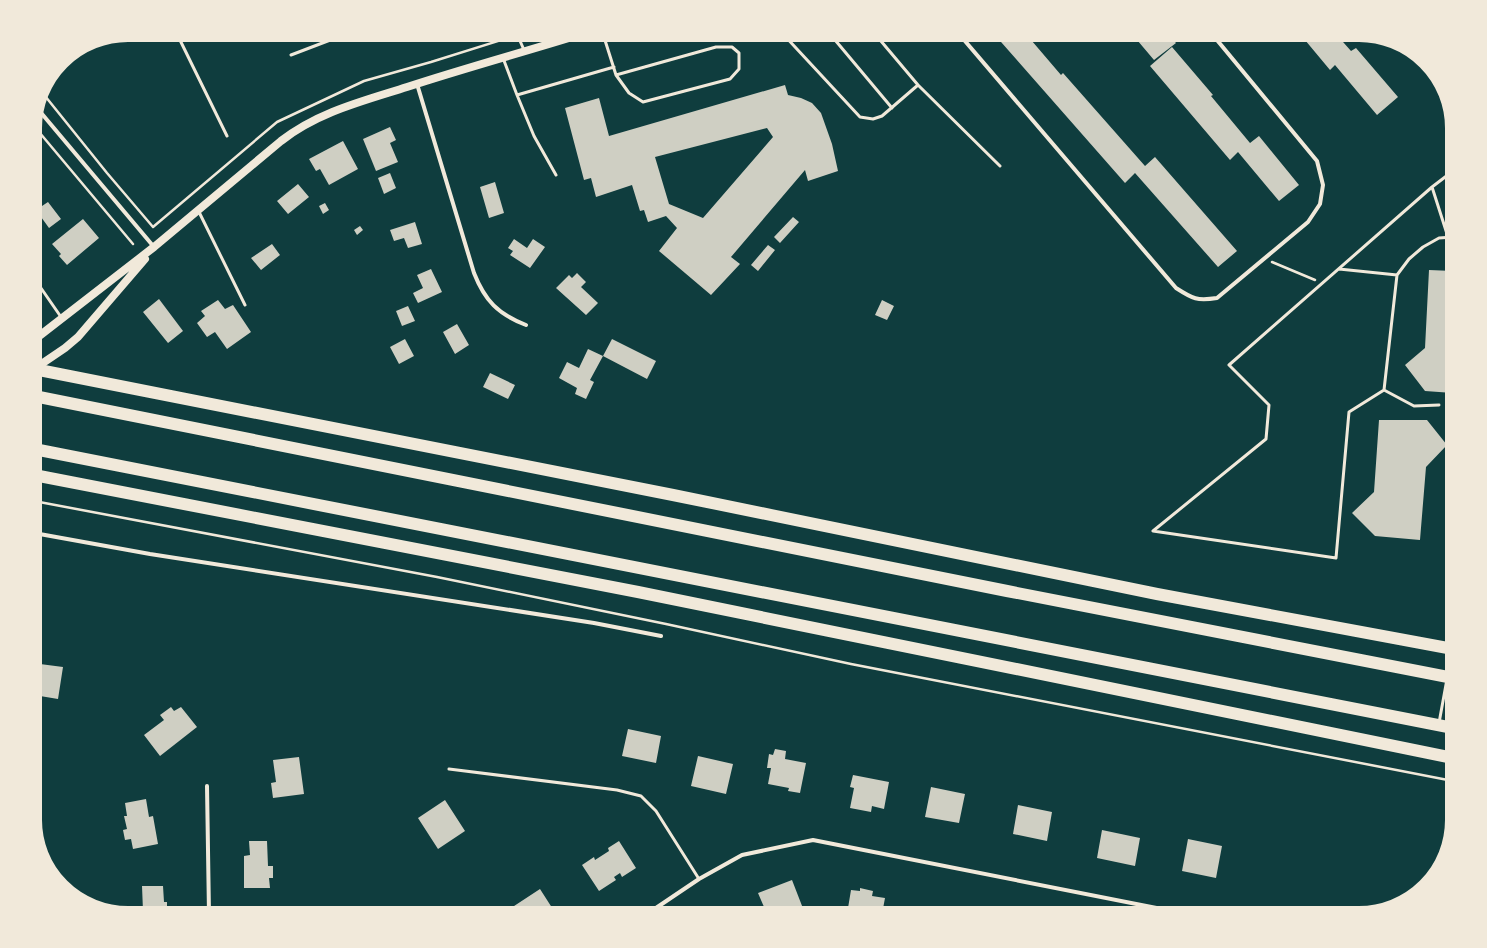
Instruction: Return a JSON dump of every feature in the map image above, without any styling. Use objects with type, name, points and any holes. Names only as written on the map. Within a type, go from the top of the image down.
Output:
[{"type":"highway","points":[[41,370],[673,495],[1157,594],[1446,648]]},
{"type":"highway","points":[[41,397],[1000,589],[1446,676]]},
{"type":"highway","points":[[41,450],[1446,726]]},
{"type":"highway","points":[[41,476],[638,592],[1446,757]]},
{"type":"main road","points":[[41,335],[154,247],[294,131],[324,115],[350,105],[559,41]]},
{"type":"main road","points":[[41,364],[78,337],[154,247]]},
{"type":"street","points":[[965,41],[1176,288],[1190,297],[1204,300],[1217,298],[1308,222],[1320,204],[1323,185],[1317,161],[1218,41]]},
{"type":"street","points":[[417,84],[474,273],[480,287],[485,296],[502,313],[510,319],[526,325]]},
{"type":"street","points":[[42,114],[154,247]]},
{"type":"street","points":[[41,534],[158,555],[587,622],[661,636]]},
{"type":"street","points":[[207,786],[209,907]]},
{"type":"street","points":[[657,907],[699,879],[742,855],[813,840],[1152,907]]},
{"type":"lane","points":[[180,41],[227,136]]},
{"type":"lane","points":[[291,55],[328,41]]},
{"type":"lane","points":[[520,41],[524,52]]},
{"type":"lane","points":[[604,41],[616,75],[629,93],[643,102],[730,79],[739,69],[740,52],[732,47],[716,47],[616,75]]},
{"type":"lane","points":[[789,41],[860,117],[873,119],[882,116],[918,85]]},
{"type":"lane","points":[[836,41],[892,108]]},
{"type":"lane","points":[[881,41],[918,85],[1000,166]]},
{"type":"lane","points":[[503,58],[534,136],[556,175]]},
{"type":"lane","points":[[517,94],[614,68]]},
{"type":"lane","points":[[1384,390],[1349,412],[1336,558],[1153,531],[1266,439],[1269,405],[1229,365],[1446,176]]},
{"type":"lane","points":[[1432,187],[1446,231]]},
{"type":"lane","points":[[198,210],[245,305]]},
{"type":"lane","points":[[1384,390],[1397,275],[1409,259],[1423,247],[1439,238],[1446,237]]},
{"type":"lane","points":[[1339,269],[1397,275]]},
{"type":"lane","points":[[41,288],[62,319]]},
{"type":"lane","points":[[1384,390],[1414,406],[1439,405]]},
{"type":"lane","points":[[1439,725],[1446,694]]},
{"type":"lane","points":[[449,769],[617,790],[642,796],[656,811],[699,879]]},
{"type":"path","points":[[47,97],[107,173],[153,227]]},
{"type":"path","points":[[41,134],[134,244]]},
{"type":"path","points":[[1264,258],[1322,283]]},
{"type":"path","points":[[41,502],[444,579],[666,624],[851,664],[1446,780]]},
{"type":"building","points":[[1000,41],[1032,41],[1061,75],[1063,73],[1145,166],[1155,157],[1237,251],[1218,267],[1135,173],[1125,183]]},
{"type":"building","points":[[1138,41],[1174,41],[1176,43],[1154,60]]},
{"type":"building","points":[[1306,41],[1342,41],[1351,51],[1356,48],[1398,97],[1377,115],[1335,65],[1330,70]]},
{"type":"building","points":[[1172,47],[1213,95],[1211,96],[1250,143],[1259,136],[1299,185],[1279,201],[1238,152],[1230,160],[1150,66]]},
{"type":"building","points":[[785,85],[788,95],[801,98],[812,103],[821,113],[832,144],[838,171],[808,181],[805,170],[731,257],[740,264],[711,295],[659,251],[677,228],[666,216],[648,222],[644,210],[640,211],[632,185],[596,197],[591,178],[584,180],[565,108],[599,98],[609,136]],"holes":[[[767,128],[773,137],[703,218],[669,204],[655,157]]]},
{"type":"building","points":[[390,127],[396,140],[390,143],[398,162],[376,171],[363,139]]},
{"type":"building","points":[[343,141],[358,169],[329,185],[320,169],[316,171],[309,159]]},
{"type":"building","points":[[390,173],[396,188],[384,194],[378,178]]},
{"type":"building","points":[[495,182],[504,213],[489,218],[480,187]]},
{"type":"building","points":[[298,184],[309,197],[288,214],[277,201]]},
{"type":"building","points":[[48,202],[61,219],[49,228],[41,217],[41,207]]},
{"type":"building","points":[[325,203],[329,210],[323,214],[319,206]]},
{"type":"building","points":[[793,217],[799,222],[780,243],[774,237]]},
{"type":"building","points":[[83,219],[99,238],[67,265],[59,256],[61,254],[52,244]]},
{"type":"building","points":[[415,222],[422,244],[408,248],[404,238],[394,241],[390,230]]},
{"type":"building","points":[[360,226],[363,230],[357,235],[354,230]]},
{"type":"building","points":[[514,239],[527,248],[533,239],[545,247],[530,268],[510,255],[513,251],[508,248]]},
{"type":"building","points":[[272,244],[280,255],[261,270],[251,258]]},
{"type":"building","points":[[768,245],[775,250],[758,271],[751,265]]},
{"type":"building","points":[[431,269],[442,292],[418,303],[413,293],[423,288],[417,275]]},
{"type":"building","points":[[1429,270],[1446,271],[1446,392],[1425,391],[1405,365],[1425,348]]},
{"type":"building","points":[[577,273],[586,282],[581,287],[598,303],[586,315],[556,288],[569,275],[572,278]]},
{"type":"building","points":[[159,299],[183,331],[168,343],[143,312]]},
{"type":"building","points":[[218,300],[225,309],[233,305],[251,332],[227,349],[215,332],[207,337],[197,323],[205,316],[201,311]]},
{"type":"building","points":[[882,300],[894,306],[887,320],[875,315]]},
{"type":"building","points":[[408,306],[415,321],[402,326],[396,311]]},
{"type":"building","points":[[457,324],[469,345],[455,354],[443,332]]},
{"type":"building","points":[[405,339],[414,356],[399,364],[390,347]]},
{"type":"building","points":[[612,339],[656,361],[647,379],[603,356]]},
{"type":"building","points":[[588,349],[603,356],[590,380],[594,382],[586,399],[575,394],[577,388],[559,378],[567,362],[579,368]]},
{"type":"building","points":[[490,373],[515,385],[508,399],[483,387]]},
{"type":"building","points":[[1379,420],[1427,420],[1446,444],[1446,446],[1426,467],[1420,540],[1375,536],[1352,513],[1374,492]]},
{"type":"building","points":[[41,664],[63,667],[58,699],[41,696]]},
{"type":"building","points":[[171,707],[174,711],[181,707],[197,727],[160,756],[144,735],[164,720],[160,715]]},
{"type":"building","points":[[628,729],[661,736],[656,763],[622,756]]},
{"type":"building","points":[[775,749],[786,751],[785,759],[806,763],[800,793],[788,791],[789,788],[768,784],[771,768],[767,768],[769,754],[773,755]]},
{"type":"building","points":[[698,756],[733,764],[726,794],[691,786]]},
{"type":"building","points":[[299,757],[304,794],[273,798],[271,783],[276,782],[273,760]]},
{"type":"building","points":[[853,775],[889,782],[884,809],[872,806],[871,812],[850,808],[854,788],[850,787]]},
{"type":"building","points":[[931,787],[965,794],[959,823],[925,817]]},
{"type":"building","points":[[146,799],[149,817],[153,816],[158,844],[133,849],[131,839],[125,840],[123,830],[127,829],[124,816],[127,816],[125,803]]},
{"type":"building","points":[[445,800],[465,831],[438,849],[418,818]]},
{"type":"building","points":[[1018,805],[1052,812],[1047,841],[1013,834]]},
{"type":"building","points":[[1102,830],[1140,838],[1135,866],[1097,858]]},
{"type":"building","points":[[1188,839],[1222,846],[1216,878],[1182,871]]},
{"type":"building","points":[[249,841],[267,841],[268,866],[273,866],[273,878],[269,878],[270,888],[244,888],[244,856],[250,855]]},
{"type":"building","points":[[619,841],[636,868],[622,877],[620,873],[614,877],[616,880],[599,891],[582,865],[594,857],[595,860],[609,851],[608,848]]},
{"type":"building","points":[[792,880],[802,907],[764,907],[758,893]]},
{"type":"building","points":[[142,886],[163,886],[164,902],[167,902],[167,907],[143,907]]},
{"type":"building","points":[[860,888],[873,891],[872,896],[885,898],[883,907],[848,907],[851,890],[860,891]]},
{"type":"building","points":[[540,889],[552,907],[513,907]]}]
